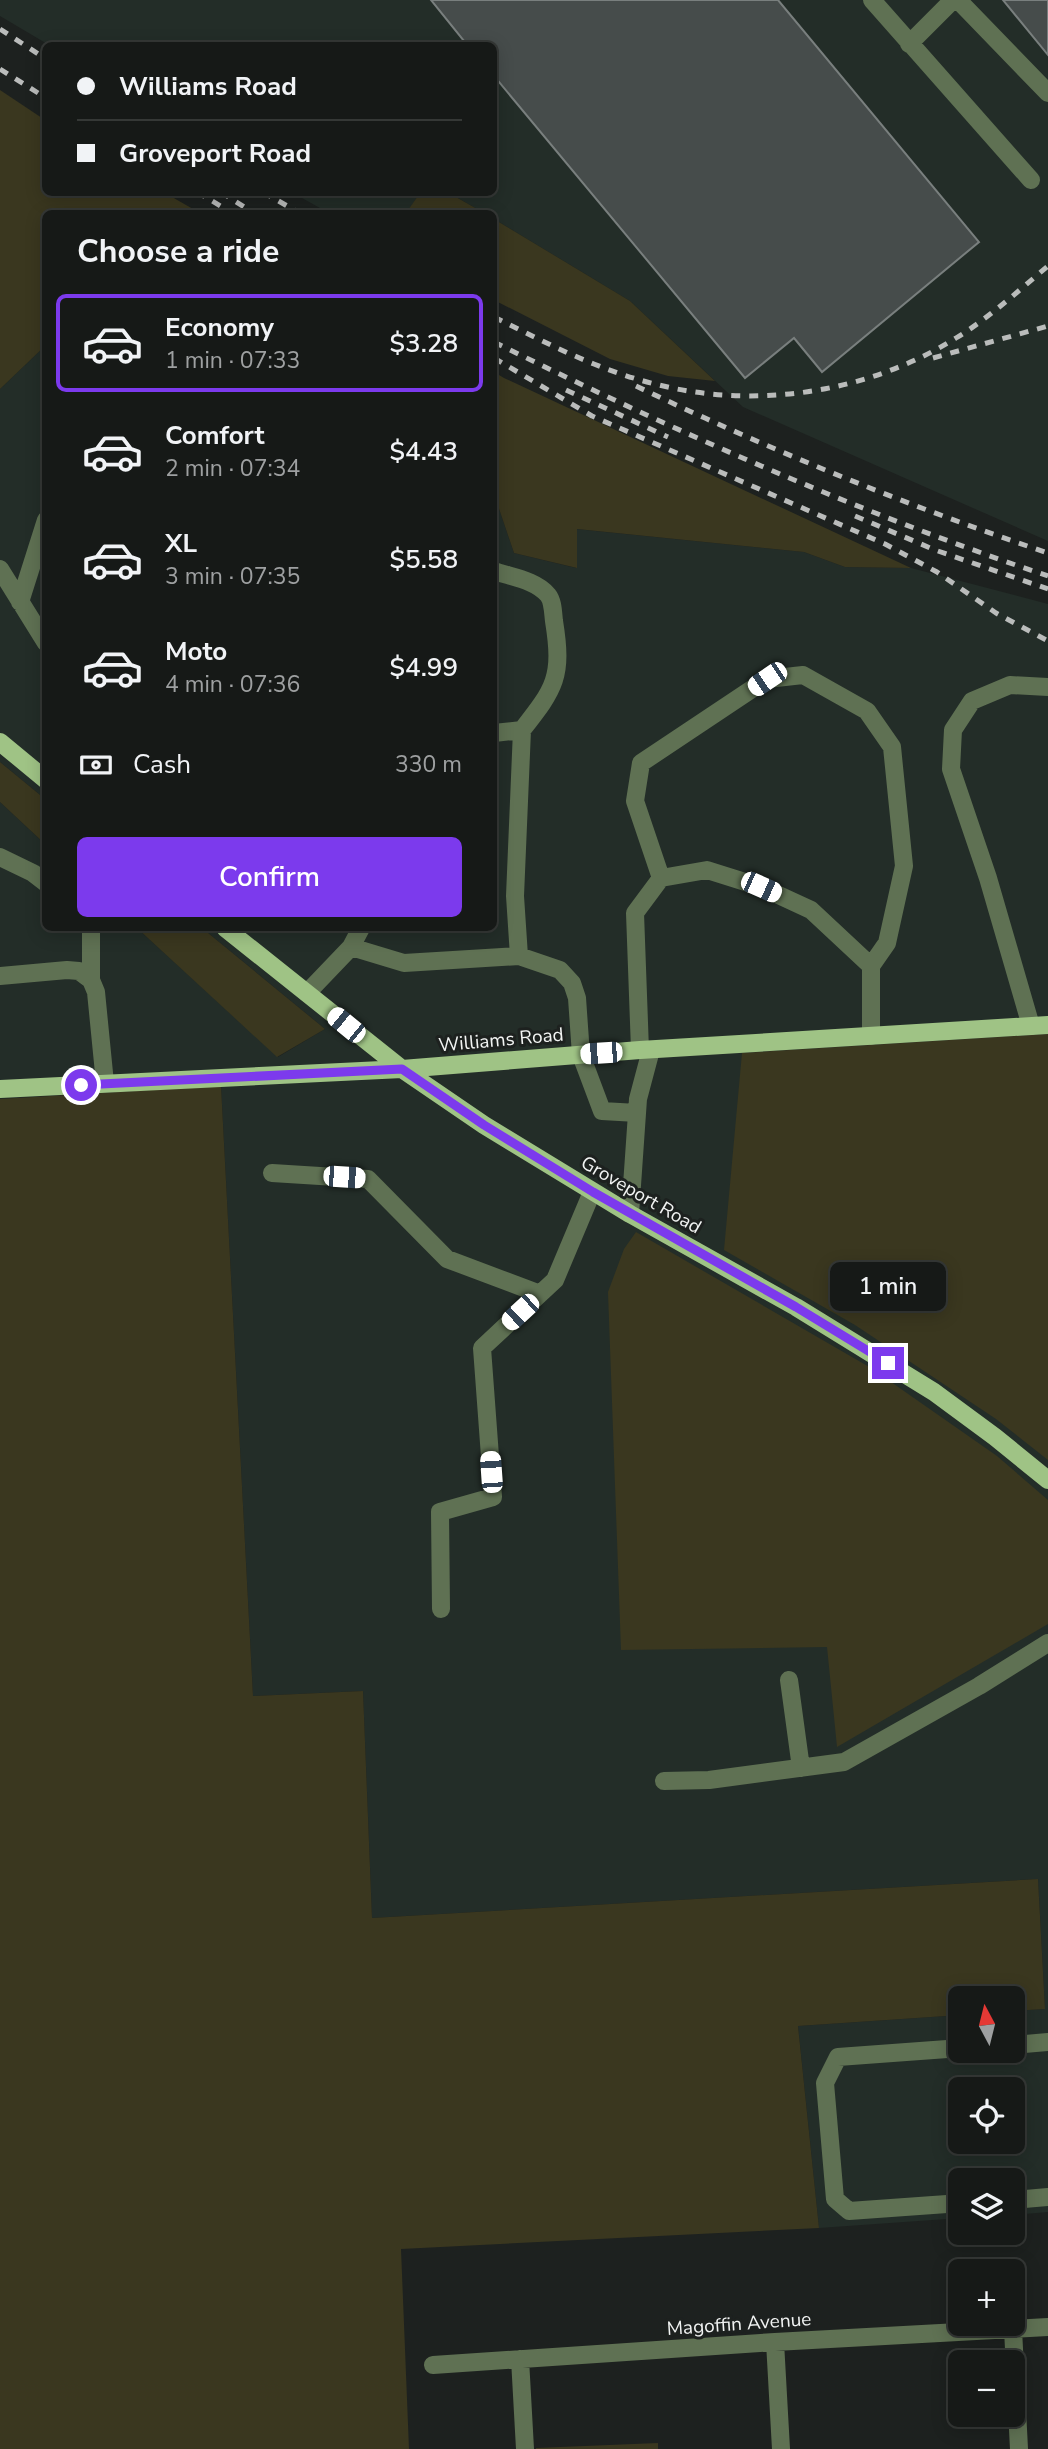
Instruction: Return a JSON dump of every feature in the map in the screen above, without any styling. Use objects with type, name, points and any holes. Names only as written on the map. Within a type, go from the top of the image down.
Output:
[{"type":"main road","points":[[0,742],[42,777]]},
{"type":"main road","name":"Groveport Road","points":[[229,931],[402,1069],[484,1125],[630,1214],[796,1307],[934,1392],[1048,1480]]},
{"type":"main road","name":"Williams Road","points":[[0,1090],[402,1069],[645,1050],[1040,1026]]},
{"type":"street","points":[[872,0],[1031,180]]},
{"type":"street","points":[[909,44],[955,0],[1048,93]]},
{"type":"street","points":[[20,602],[42,533]]},
{"type":"street","points":[[0,569],[42,637]]},
{"type":"street","points":[[497,572],[537,585],[550,596],[557,639],[558,672],[548,697],[522,730],[515,896],[519,956]]},
{"type":"street","points":[[661,878],[635,802],[641,763],[767,679],[803,675],[867,711],[892,747],[904,866],[887,943],[871,966],[872,1036]]},
{"type":"street","points":[[1040,1026],[951,769],[953,730],[972,701],[1010,685],[1048,687]]},
{"type":"street","points":[[497,733],[522,730]]},
{"type":"street","points":[[0,857],[42,880]]},
{"type":"street","points":[[630,1214],[638,1099],[645,1050],[635,913],[661,878],[707,870],[761,887],[811,910],[871,966]]},
{"type":"street","points":[[91,931],[91,979],[96,992],[105,1083]]},
{"type":"street","points":[[307,993],[351,947],[359,931]]},
{"type":"street","points":[[351,947],[404,963],[519,956],[560,970],[572,983],[577,998],[581,1055],[603,1111],[637,1113]]},
{"type":"street","points":[[0,976],[67,970],[79,971],[91,979]]},
{"type":"street","points":[[272,1172],[368,1179],[447,1259],[540,1294]]},
{"type":"street","points":[[441,1609],[440,1512],[493,1497],[482,1348],[555,1280],[593,1192]]},
{"type":"street","points":[[664,1781],[709,1780],[844,1762],[979,1686],[1048,1643]]},
{"type":"street","points":[[789,1680],[801,1768]]},
{"type":"street","points":[[1026,2044],[1048,2042]]},
{"type":"street","points":[[948,2049],[838,2057],[825,2083],[835,2199],[849,2211],[948,2204]]},
{"type":"street","points":[[1025,2199],[1048,2197]]},
{"type":"street","name":"Magoffin Avenue","points":[[1025,2328],[1048,2327]]},
{"type":"street","name":"Magoffin Avenue","points":[[433,2365],[948,2333]]},
{"type":"street","points":[[1013,2336],[1019,2449]]},
{"type":"street","points":[[775,2342],[780,2449]]},
{"type":"street","points":[[520,2359],[524,2449]]},
{"type":"shaded area","points":[[0,0],[1048,0],[1048,541],[743,407],[630,301],[497,221],[497,210],[479,210],[454,196],[497,196],[497,42],[44,42],[0,16]]},
{"type":"shaded area","points":[[0,90],[42,118],[42,196],[170,196],[195,210],[42,210],[42,349],[0,389]]},
{"type":"shaded area","points":[[298,196],[418,196],[409,210],[324,210]]},
{"type":"shaded area","points":[[418,196],[454,196],[479,210],[408,210]]},
{"type":"shaded area","points":[[497,221],[630,301],[715,381],[668,376],[610,359],[497,302]]},
{"type":"shaded area","points":[[42,349],[42,797],[0,762],[0,389]]},
{"type":"shaded area","points":[[497,374],[911,568],[845,567],[804,552],[577,529],[577,568],[514,553],[497,503]]},
{"type":"shaded area","points":[[497,503],[514,553],[576,568],[576,529],[804,552],[845,567],[911,568],[1048,604],[1048,2212],[1025,2214],[1025,2168],[948,2168],[948,2219],[819,2228],[798,2026],[948,2016],[948,2063],[1026,2063],[1026,2010],[1045,2009],[1038,1879],[372,1918],[363,1691],[253,1696],[221,1086],[0,1099],[0,802],[42,841],[42,931],[140,931],[278,1057],[325,1029],[206,931],[497,931]]},
{"type":"shaded area","points":[[0,762],[42,797],[42,841],[0,802]]},
{"type":"shaded area","points":[[140,931],[206,931],[325,1029],[277,1057]]},
{"type":"shaded area","points":[[1048,1034],[1048,1460],[996,1419],[855,1325],[724,1250],[742,1053]]},
{"type":"shaded area","points":[[221,1086],[253,1696],[363,1691],[372,1918],[1038,1879],[1045,2009],[1026,2010],[1026,1986],[948,1986],[948,2016],[798,2026],[819,2228],[401,2249],[409,2449],[0,2449],[0,1099]]},
{"type":"shaded area","points":[[636,1232],[871,1368],[997,1456],[1048,1500],[1048,1624],[837,1747],[827,1647],[621,1650],[608,1292],[624,1249]]},
{"type":"shaded area","points":[[658,2443],[658,2449],[536,2449],[536,2448]]},
{"type":"building","points":[[431,0],[778,0],[979,242],[822,372],[794,338],[745,378],[497,80],[497,42],[465,42]]},
{"type":"building","points":[[1003,0],[1048,0],[1048,55]]},
{"type":"railway","points":[[0,29],[42,56]]},
{"type":"railway","points":[[0,69],[42,95]]},
{"type":"railway","points":[[204,196],[227,210]]},
{"type":"railway","points":[[227,196],[249,210]]},
{"type":"railway","points":[[270,196],[294,210]]},
{"type":"railway","points":[[497,318],[573,355],[655,384],[732,396],[771,395],[848,384],[922,357],[980,322],[1048,266]]},
{"type":"railway","points":[[933,358],[1048,326]]},
{"type":"railway","points":[[497,343],[767,468],[906,525],[1048,576]]},
{"type":"railway","points":[[497,360],[592,416],[885,544],[937,572],[996,613],[1048,641]]},
{"type":"railway","points":[[636,386],[840,476],[1048,553]]},
{"type":"railway","points":[[566,390],[668,437]]},
{"type":"railway","points":[[855,516],[935,550],[1048,589]]},
{"type":"route","points":[[81,1085],[402,1069],[484,1125],[593,1192],[796,1307],[888,1363]]}]
